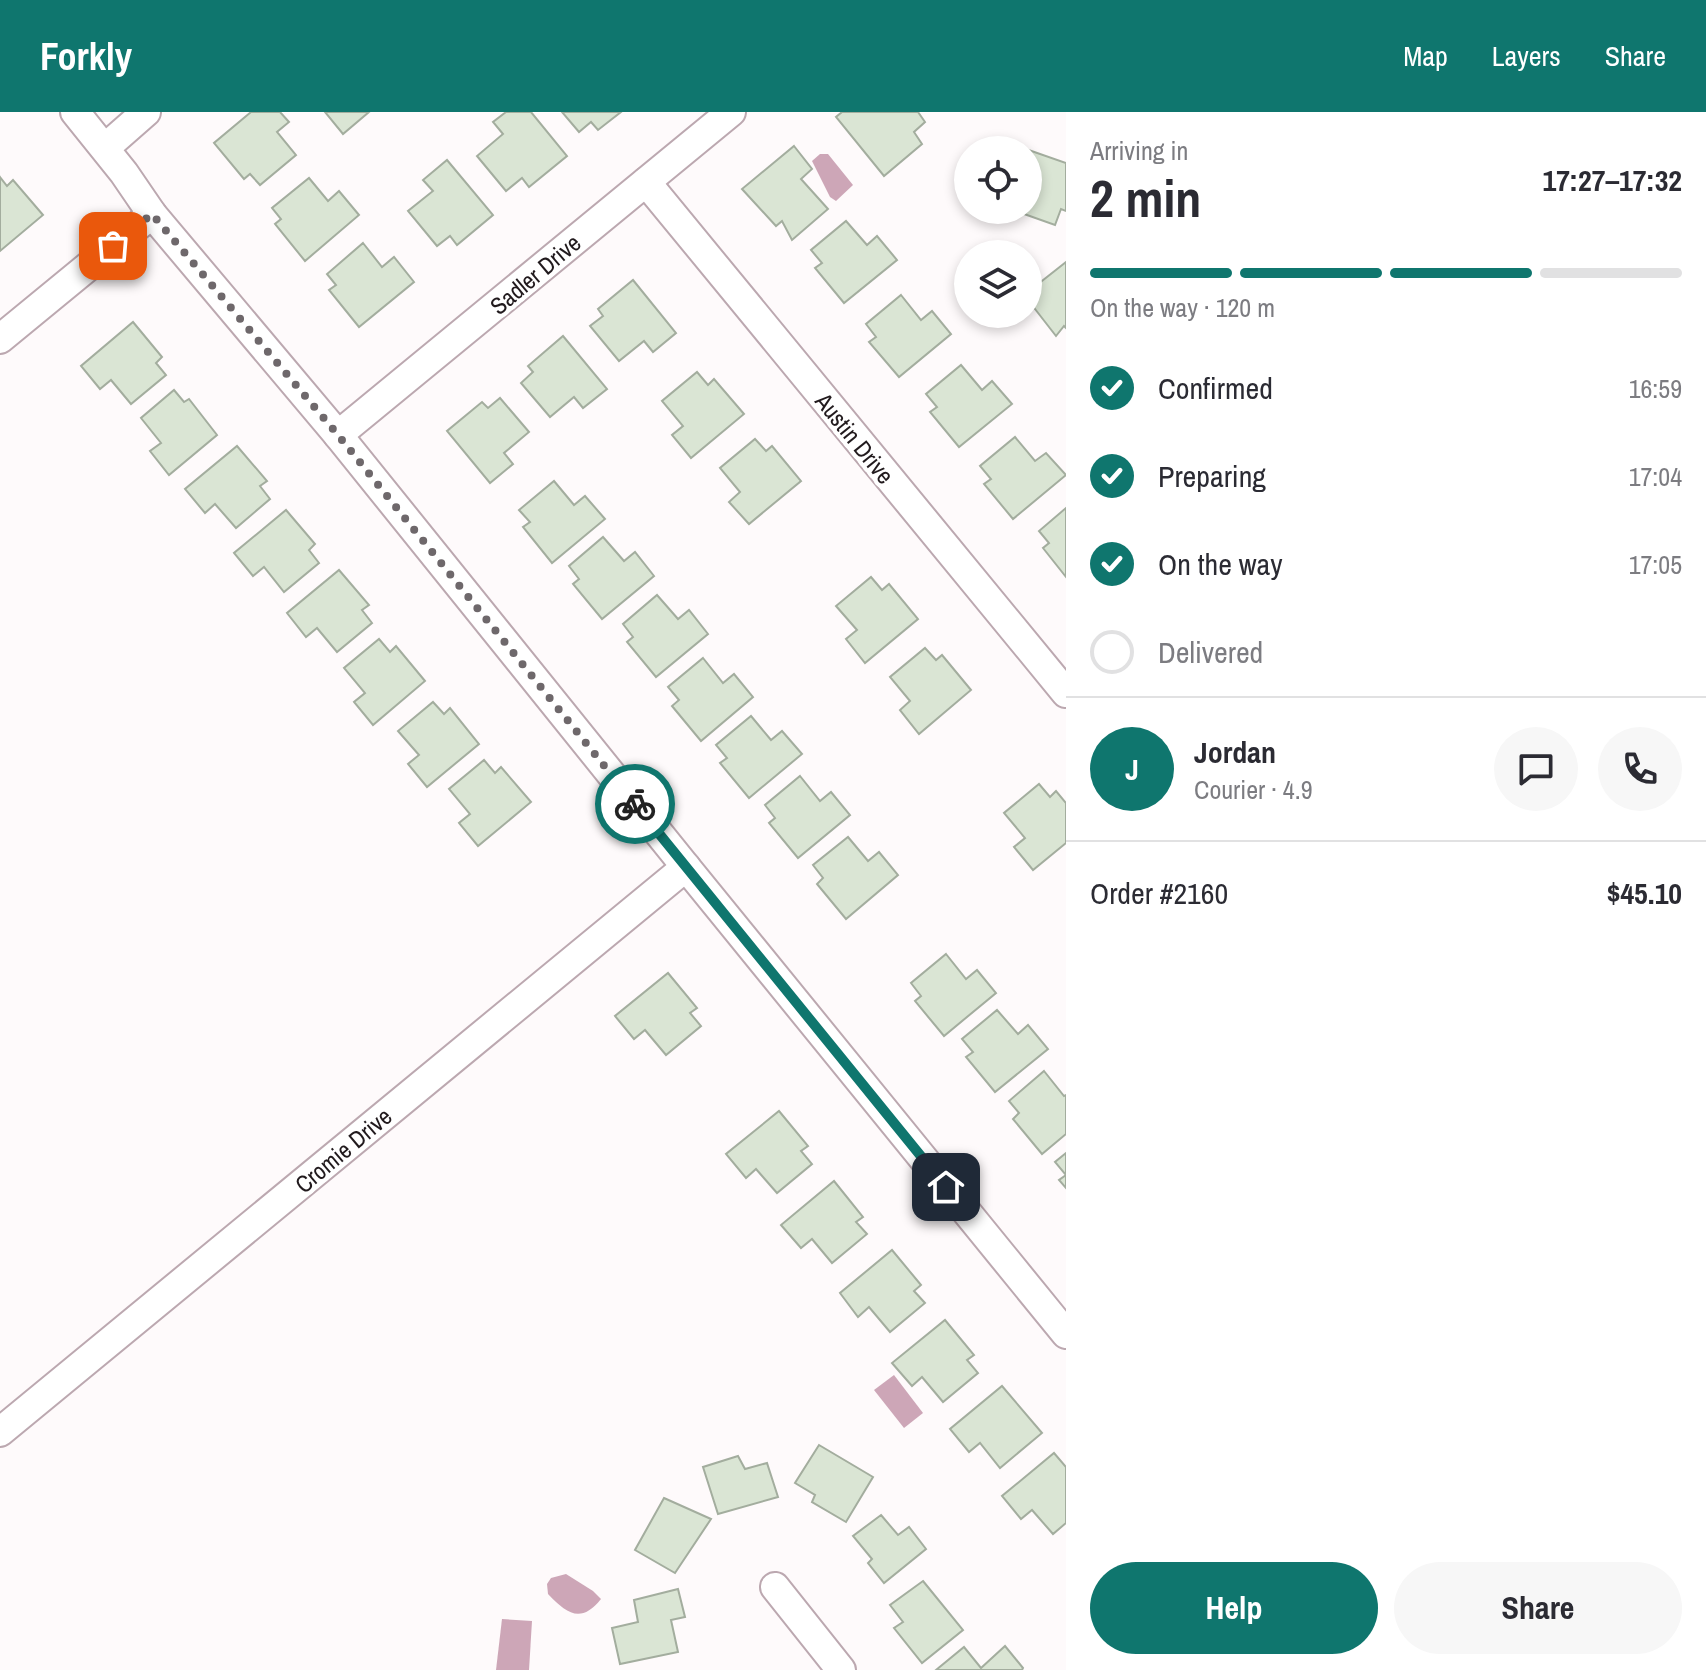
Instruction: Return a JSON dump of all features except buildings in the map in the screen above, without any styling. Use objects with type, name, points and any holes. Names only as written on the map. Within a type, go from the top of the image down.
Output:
[{"type":"street","points":[[75,112],[152,214],[338,435],[1066,1334]]},
{"type":"street","points":[[105,148],[146,112]]},
{"type":"street","name":"Sadler Drive","points":[[338,435],[731,112]]},
{"type":"street","name":"Austin Drive","points":[[646,182],[1066,693]]},
{"type":"street","points":[[0,339],[152,214]]},
{"type":"street","name":"Cromie Drive","points":[[0,1432],[686,867]]},
{"type":"street","points":[[775,1587],[841,1670]]},
{"type":"shaded area","points":[[820,154],[828,154],[853,185],[836,201],[830,197],[812,161]]},
{"type":"shaded area","points":[[894,1375],[923,1413],[904,1428],[874,1390]]},
{"type":"shaded area","points":[[566,1574],[601,1599],[587,1612],[568,1611],[548,1594],[547,1584],[551,1578]]},
{"type":"shaded area","points":[[502,1619],[532,1621],[529,1670],[496,1670]]},
{"type":"way so far","points":[[113,246],[152,214],[338,435],[635,804]]},
{"type":"route","points":[[635,804],[946,1187]]}]
